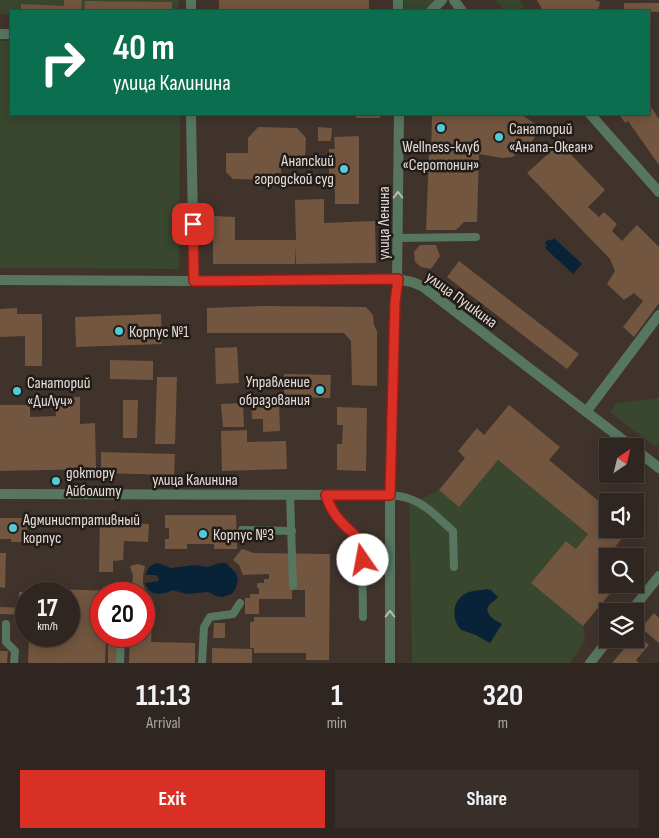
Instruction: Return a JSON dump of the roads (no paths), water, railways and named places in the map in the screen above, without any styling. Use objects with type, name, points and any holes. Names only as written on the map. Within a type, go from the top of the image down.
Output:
[{"type":"street","points":[[433,10],[442,0]]},
{"type":"street","points":[[191,115],[194,281]]},
{"type":"street","name":"улица Ленина","points":[[390,663],[390,495],[395,302],[398,279],[398,115]]},
{"type":"street","points":[[591,115],[659,192]]},
{"type":"street","name":"улица Пушкина","points":[[0,280],[398,279],[412,282],[422,286],[620,438]]},
{"type":"street","points":[[586,412],[659,315]]},
{"type":"street","points":[[644,456],[659,468]]},
{"type":"street","name":"улица Калинина","points":[[0,494],[390,495]]},
{"type":"street","points":[[637,603],[659,576]]},
{"type":"street","points":[[590,663],[602,648]]},
{"type":"lane","points":[[398,238],[476,237]]},
{"type":"lane","points":[[290,495],[293,586]]},
{"type":"lane","points":[[326,495],[330,508],[336,517],[362,542],[364,617]]},
{"type":"lane","points":[[390,495],[406,496],[421,502],[453,531],[454,567]]},
{"type":"lane","points":[[242,530],[292,531]]},
{"type":"lane","points":[[202,663],[204,627],[210,617],[234,614],[240,603]]},
{"type":"lane","points":[[6,624],[6,642],[15,651],[14,663]]},
{"type":"lane","points":[[120,663],[121,647]]},
{"type":"water","points":[[554,238],[582,264],[573,274],[545,248],[547,246],[545,243],[549,239],[551,241]]},
{"type":"water","points":[[158,563],[171,568],[195,565],[208,567],[219,563],[226,563],[236,573],[238,581],[232,594],[222,597],[208,592],[187,594],[172,590],[156,594],[155,582],[152,582],[159,579],[156,575],[146,575],[153,565]]},
{"type":"water","points":[[491,590],[498,597],[488,606],[488,613],[502,624],[490,643],[476,635],[461,630],[455,615],[456,604],[462,596],[471,591]]},
{"type":"place","name":"Wellness-клуб «Серотонин»","points":[[441,128]]},
{"type":"place","name":"Санаторий «Анапа-Океан»","points":[[499,137]]},
{"type":"place","name":"Анапский городской суд","points":[[344,169]]},
{"type":"place","name":"Корпус №1","points":[[119,331]]},
{"type":"place","name":"Управление образования","points":[[320,390]]},
{"type":"place","name":"Санаторий «ДиЛуч»","points":[[17,391]]},
{"type":"place","name":"доктору Айболиту","points":[[56,481]]},
{"type":"place","name":"Административный корпус","points":[[13,528]]},
{"type":"place","name":"Корпус №3","points":[[203,534]]}]
